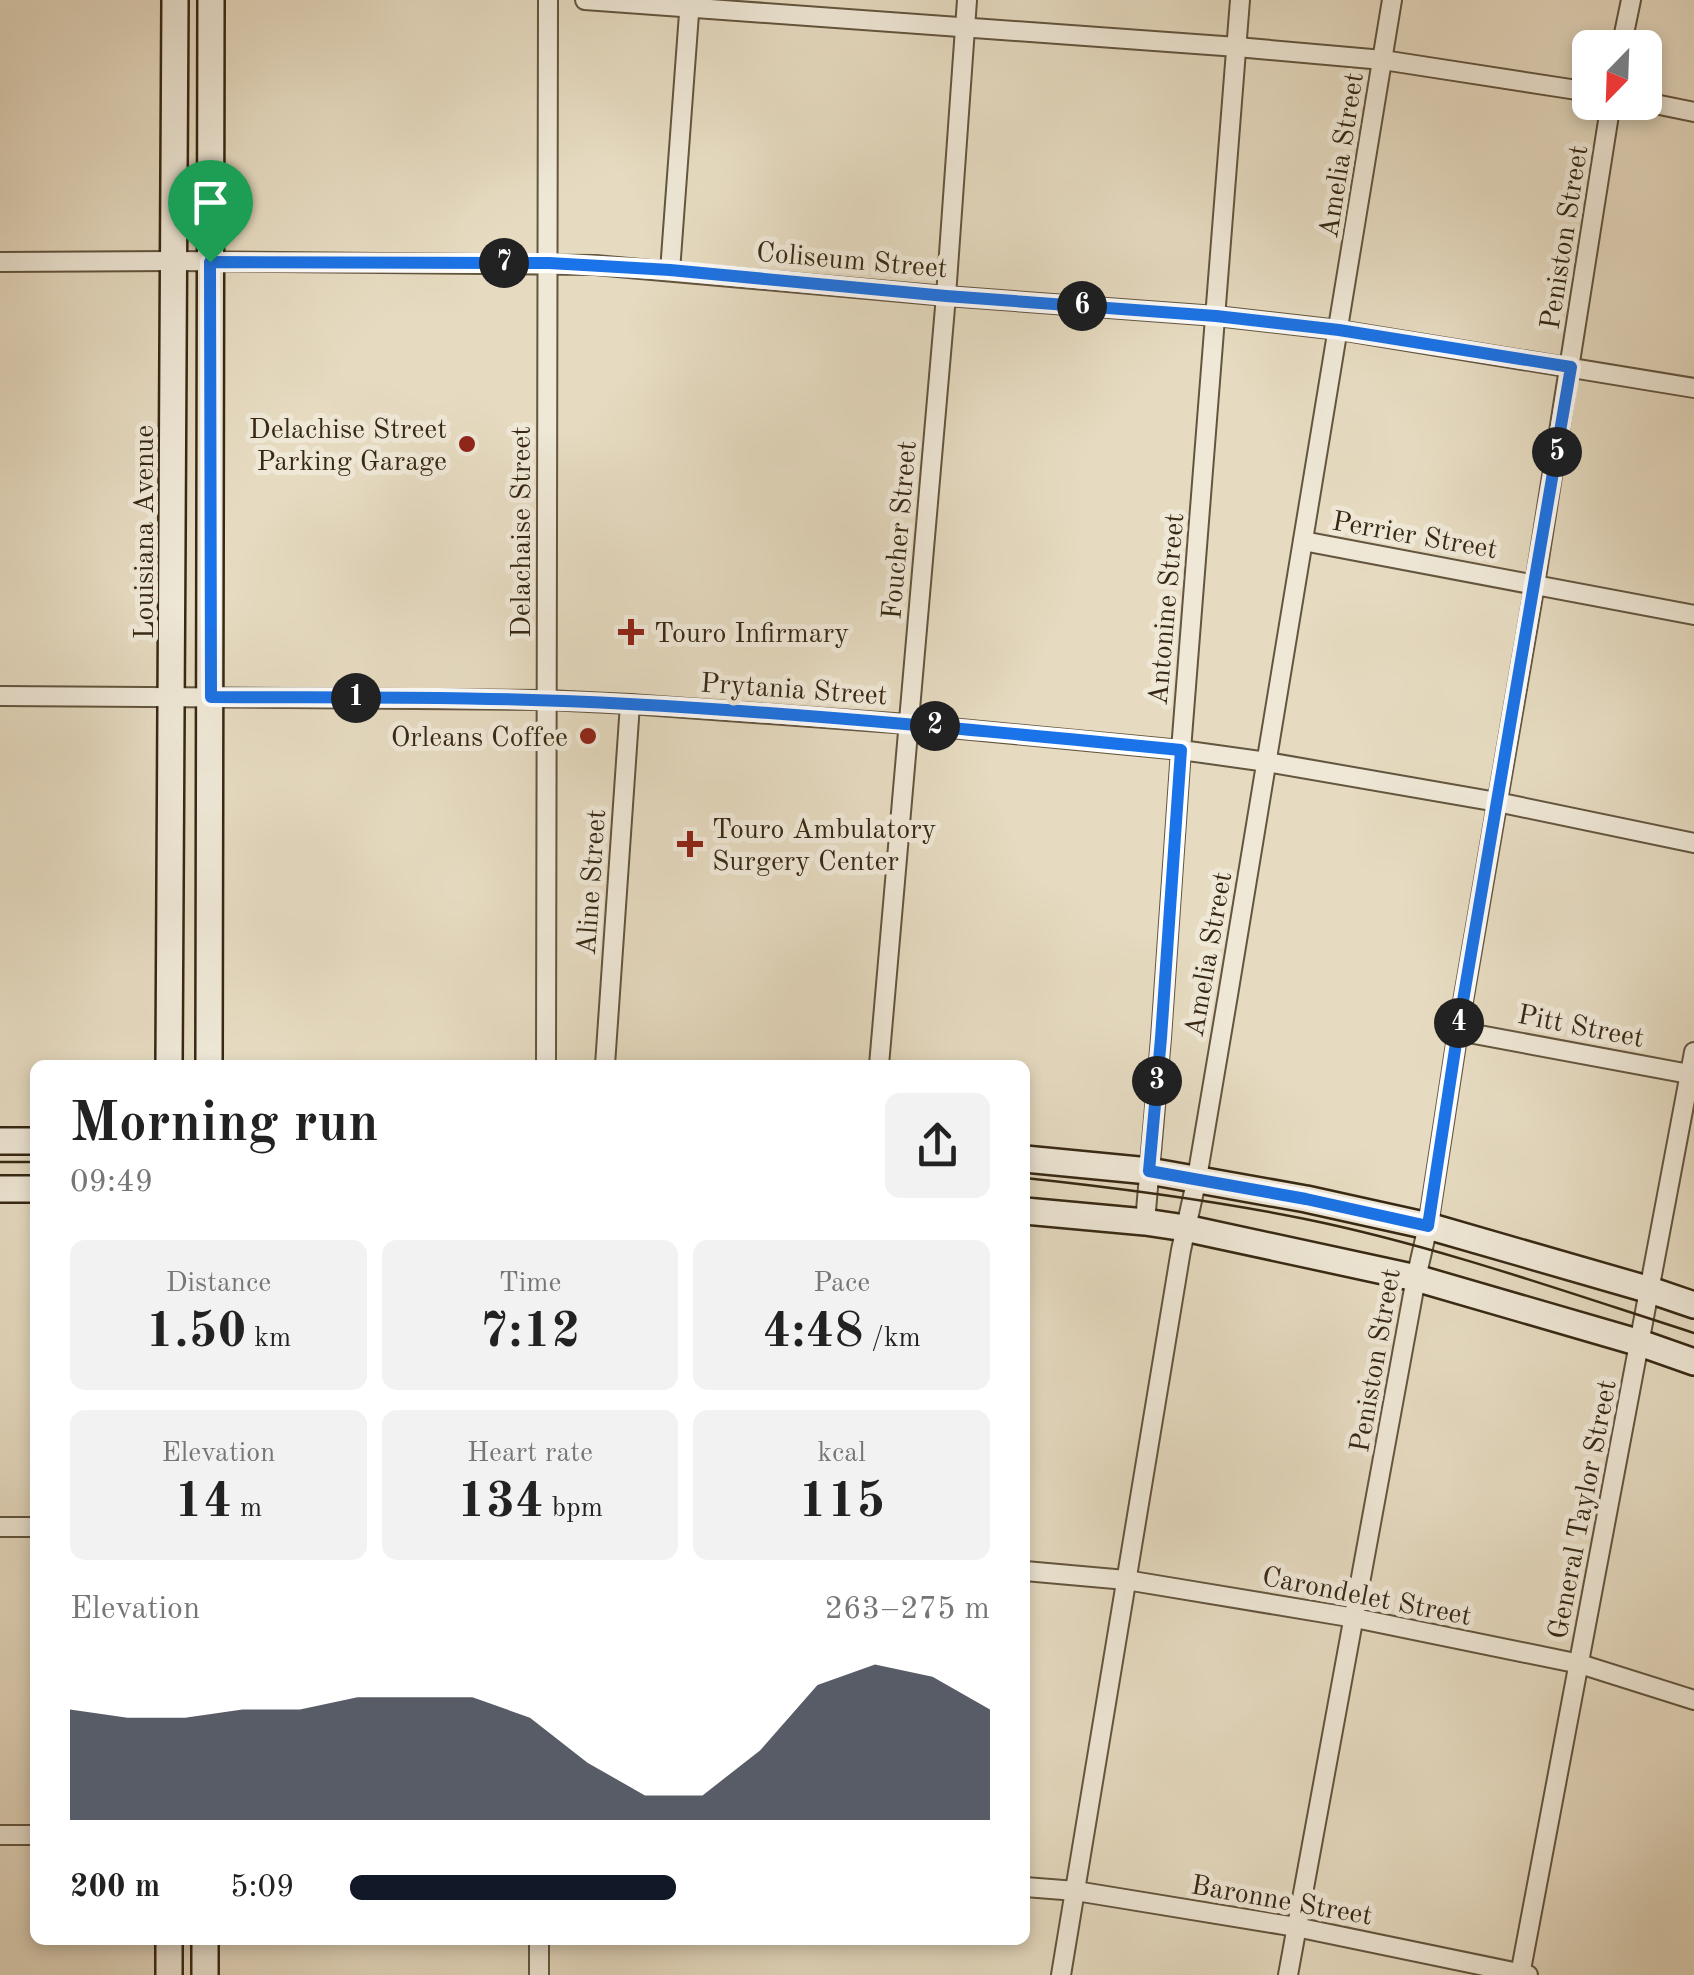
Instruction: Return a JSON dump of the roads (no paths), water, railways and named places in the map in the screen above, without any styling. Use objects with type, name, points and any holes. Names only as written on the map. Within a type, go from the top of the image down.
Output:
[{"type":"street","name":"Louisiana Avenue","points":[[169,1060],[175,0]]},
{"type":"street","points":[[209,1060],[212,0]]},
{"type":"street","name":"Delachaise Street","points":[[546,1060],[548,0]]},
{"type":"street","points":[[585,0],[689,4],[1383,60],[1572,89]]},
{"type":"street","name":"Foucher Street","points":[[879,1060],[946,296],[967,0]]},
{"type":"street","name":"Antonine Street","points":[[1145,1222],[1240,0]]},
{"type":"street","name":"Amelia Street","points":[[1061,1975],[1392,0]]},
{"type":"street","points":[[1625,30],[1631,0]]},
{"type":"street","points":[[670,270],[689,4]]},
{"type":"street","points":[[1662,105],[1694,112]]},
{"type":"street","name":"Peniston Street","points":[[1288,1975],[1428,1226],[1536,584],[1608,120]]},
{"type":"street","name":"Coliseum Street","points":[[0,262],[549,263],[670,270],[1339,330],[1694,388]]},
{"type":"street","name":"Perrier Street","points":[[1303,541],[1694,615]]},
{"type":"street","name":"Prytania Street","points":[[0,696],[547,700],[908,724],[1267,762],[1497,802],[1694,844]]},
{"type":"street","name":"Aline Street","points":[[605,1060],[630,704]]},
{"type":"street","points":[[170,942],[210,942]]},
{"type":"street","name":"Pitt Street","points":[[1458,1030],[1692,1074]]},
{"type":"street","name":"General Taylor Street","points":[[1523,1974],[1694,1052]]},
{"type":"street","points":[[0,1141],[30,1141]]},
{"type":"street","points":[[1030,1159],[1197,1178],[1428,1226],[1694,1305]]},
{"type":"street","points":[[0,1188],[30,1189]]},
{"type":"street","points":[[1030,1211],[1185,1228],[1416,1278],[1694,1362]]},
{"type":"street","points":[[0,1527],[30,1527]]},
{"type":"street","name":"Carondelet Street","points":[[1030,1571],[1126,1580],[1355,1618],[1580,1664],[1694,1700]]},
{"type":"street","points":[[0,1835],[30,1835]]},
{"type":"street","name":"Baronne Street","points":[[1030,1887],[1076,1891],[1296,1927],[1523,1974]]},
{"type":"street","points":[[169,1945],[169,1975]]},
{"type":"street","points":[[205,1945],[205,1975]]},
{"type":"street","points":[[539,1945],[539,1975]]},
{"type":"tram line","points":[[0,1162],[30,1162]]},
{"type":"tram line","points":[[1030,1179],[1200,1200],[1354,1230],[1501,1271],[1694,1333]]},
{"type":"place","name":"Delachise Street Parking Garage","points":[[467,444]]},
{"type":"place","name":"Touro Infirmary","points":[[631,632]]},
{"type":"place","name":"Orleans Coffee","points":[[588,736]]},
{"type":"place","name":"Touro Ambulatory Surgery Center","points":[[690,844]]}]
